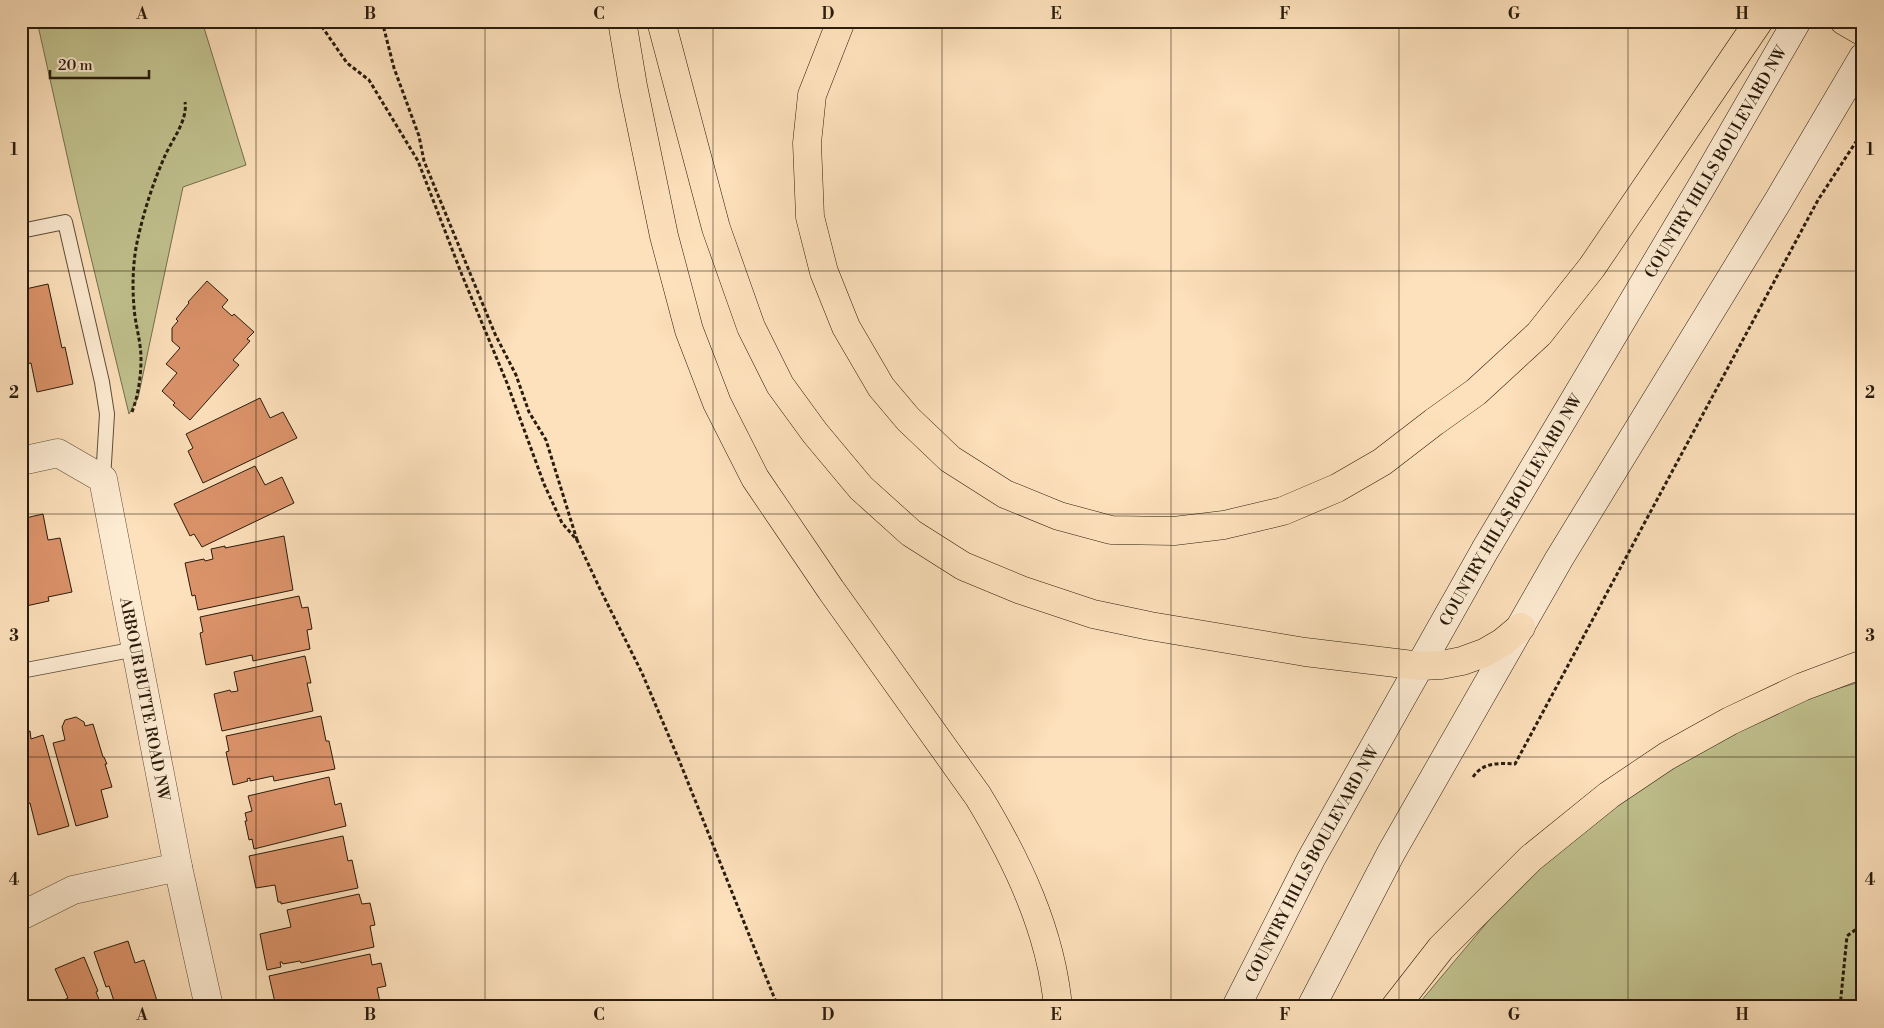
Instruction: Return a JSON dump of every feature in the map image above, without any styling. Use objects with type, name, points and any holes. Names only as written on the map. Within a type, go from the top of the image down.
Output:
[{"type":"highway","points":[[622,21],[633,86],[664,236],[689,330],[717,403],[755,478],[831,590],[978,796],[996,826],[1023,878],[1046,942],[1056,987],[1058,1007]]},
{"type":"highway","points":[[661,21],[716,228],[751,327],[780,385],[815,433],[861,488],[911,533],[964,566],[1021,590],[1093,614],[1150,626],[1295,651],[1421,666],[1462,661],[1484,653],[1503,642],[1521,627]]},
{"type":"highway","points":[[841,21],[812,95],[806,143],[810,217],[824,272],[846,327],[881,387],[908,420],[950,459],[1005,494],[1059,516],[1111,530],[1174,531],[1224,525],[1283,511],[1337,488],[1382,462],[1476,392],[1540,334],[1592,267],[1759,21]]},
{"type":"highway","points":[[1395,1007],[1441,948],[1531,858],[1609,795],[1667,756],[1730,721],[1802,687],[1863,664]]},
{"type":"main road","name":"COUNTRY HILLS BOULEVARD NW","points":[[1236,1007],[1312,859],[1485,550],[1703,184],[1797,21]]},
{"type":"main road","points":[[1311,1007],[1391,853],[1559,559],[1778,201],[1863,57]]},
{"type":"main road","points":[[21,461],[58,454],[103,479]]},
{"type":"main road","name":"ARBOUR BUTTE ROAD NW","points":[[103,479],[178,867],[209,1007]]},
{"type":"main road","points":[[21,916],[73,890],[178,867]]},
{"type":"lane","points":[[21,231],[65,222],[102,382],[107,414],[103,479]]},
{"type":"lane","points":[[21,671],[136,649]]},
{"type":"path","points":[[318,21],[347,63],[369,80],[418,161],[507,384],[544,484],[562,523],[578,540]]},
{"type":"path","points":[[382,21],[394,68],[420,136],[424,162],[495,334],[516,375],[529,412],[546,440],[578,540],[642,673],[778,1007]]},
{"type":"path","points":[[130,418],[137,394],[141,360],[134,307],[134,278],[138,240],[163,158],[186,112],[185,102]]},
{"type":"path","points":[[1470,782],[1475,774],[1484,766],[1495,763],[1515,764],[1818,200],[1863,131]]},
{"type":"path","points":[[1840,1007],[1844,951],[1847,936],[1858,928],[1863,927]]},
{"type":"green space","points":[[37,21],[202,21],[246,165],[183,187],[138,398],[129,414],[77,200]]},
{"type":"green space","points":[[1863,681],[1863,1007],[1416,1007],[1515,889],[1636,787],[1786,704]]},
{"type":"building","points":[[207,281],[228,300],[222,307],[232,316],[234,314],[254,332],[247,339],[250,341],[233,360],[239,365],[190,420],[173,405],[175,403],[162,391],[177,373],[166,364],[180,348],[172,341],[172,328],[188,302]]},
{"type":"building","points":[[48,284],[62,348],[65,347],[73,384],[37,392],[31,363],[21,365],[21,290]]},
{"type":"building","points":[[260,398],[270,418],[283,412],[297,438],[203,483],[188,451],[193,448],[186,434]]},
{"type":"building","points":[[255,466],[265,485],[282,477],[294,503],[202,547],[194,534],[190,536],[174,504]]},
{"type":"building","points":[[43,514],[48,540],[60,538],[72,592],[48,597],[49,601],[26,606],[21,583],[21,519]]},
{"type":"building","points":[[284,536],[293,590],[198,610],[195,595],[192,596],[185,563],[213,559],[211,549]]},
{"type":"building","points":[[299,596],[302,608],[308,607],[312,629],[307,630],[310,649],[253,661],[252,655],[206,665],[200,633],[203,632],[200,617]]},
{"type":"building","points":[[305,656],[311,683],[307,683],[313,711],[222,731],[214,694],[230,690],[231,692],[238,691],[234,672]]},
{"type":"building","points":[[321,716],[326,741],[329,741],[335,769],[274,781],[273,776],[250,781],[250,778],[247,779],[248,781],[233,785],[226,752],[229,751],[226,736]]},
{"type":"building","points":[[76,717],[84,722],[85,726],[93,724],[107,764],[105,764],[112,787],[101,790],[108,817],[76,826],[53,743],[65,740],[62,727],[65,720]]},
{"type":"building","points":[[30,731],[31,739],[43,735],[69,826],[38,835],[30,803],[21,806],[21,734]]},
{"type":"building","points":[[329,777],[335,805],[341,803],[346,826],[254,849],[252,839],[249,840],[245,821],[247,821],[245,813],[252,811],[248,796]]},
{"type":"building","points":[[343,836],[348,861],[352,860],[358,888],[281,904],[281,902],[278,902],[275,885],[256,888],[249,856]]},
{"type":"building","points":[[359,894],[362,904],[370,903],[375,925],[370,926],[374,947],[301,963],[300,961],[283,964],[280,962],[281,967],[267,970],[260,934],[291,927],[287,910]]},
{"type":"building","points":[[128,941],[135,963],[144,960],[159,1007],[116,1007],[109,986],[106,987],[94,952]]},
{"type":"building","points":[[370,954],[372,965],[381,963],[386,986],[377,988],[381,1007],[314,1007],[313,1005],[305,1007],[276,1007],[269,976]]},
{"type":"building","points":[[84,957],[98,991],[96,992],[102,1007],[50,1007],[68,998],[55,969]]},
{"type":"building","points":[[21,990],[31,1007],[21,1007]]},
{"type":"building","points":[[496,1001],[497,1007],[473,1007]]}]
